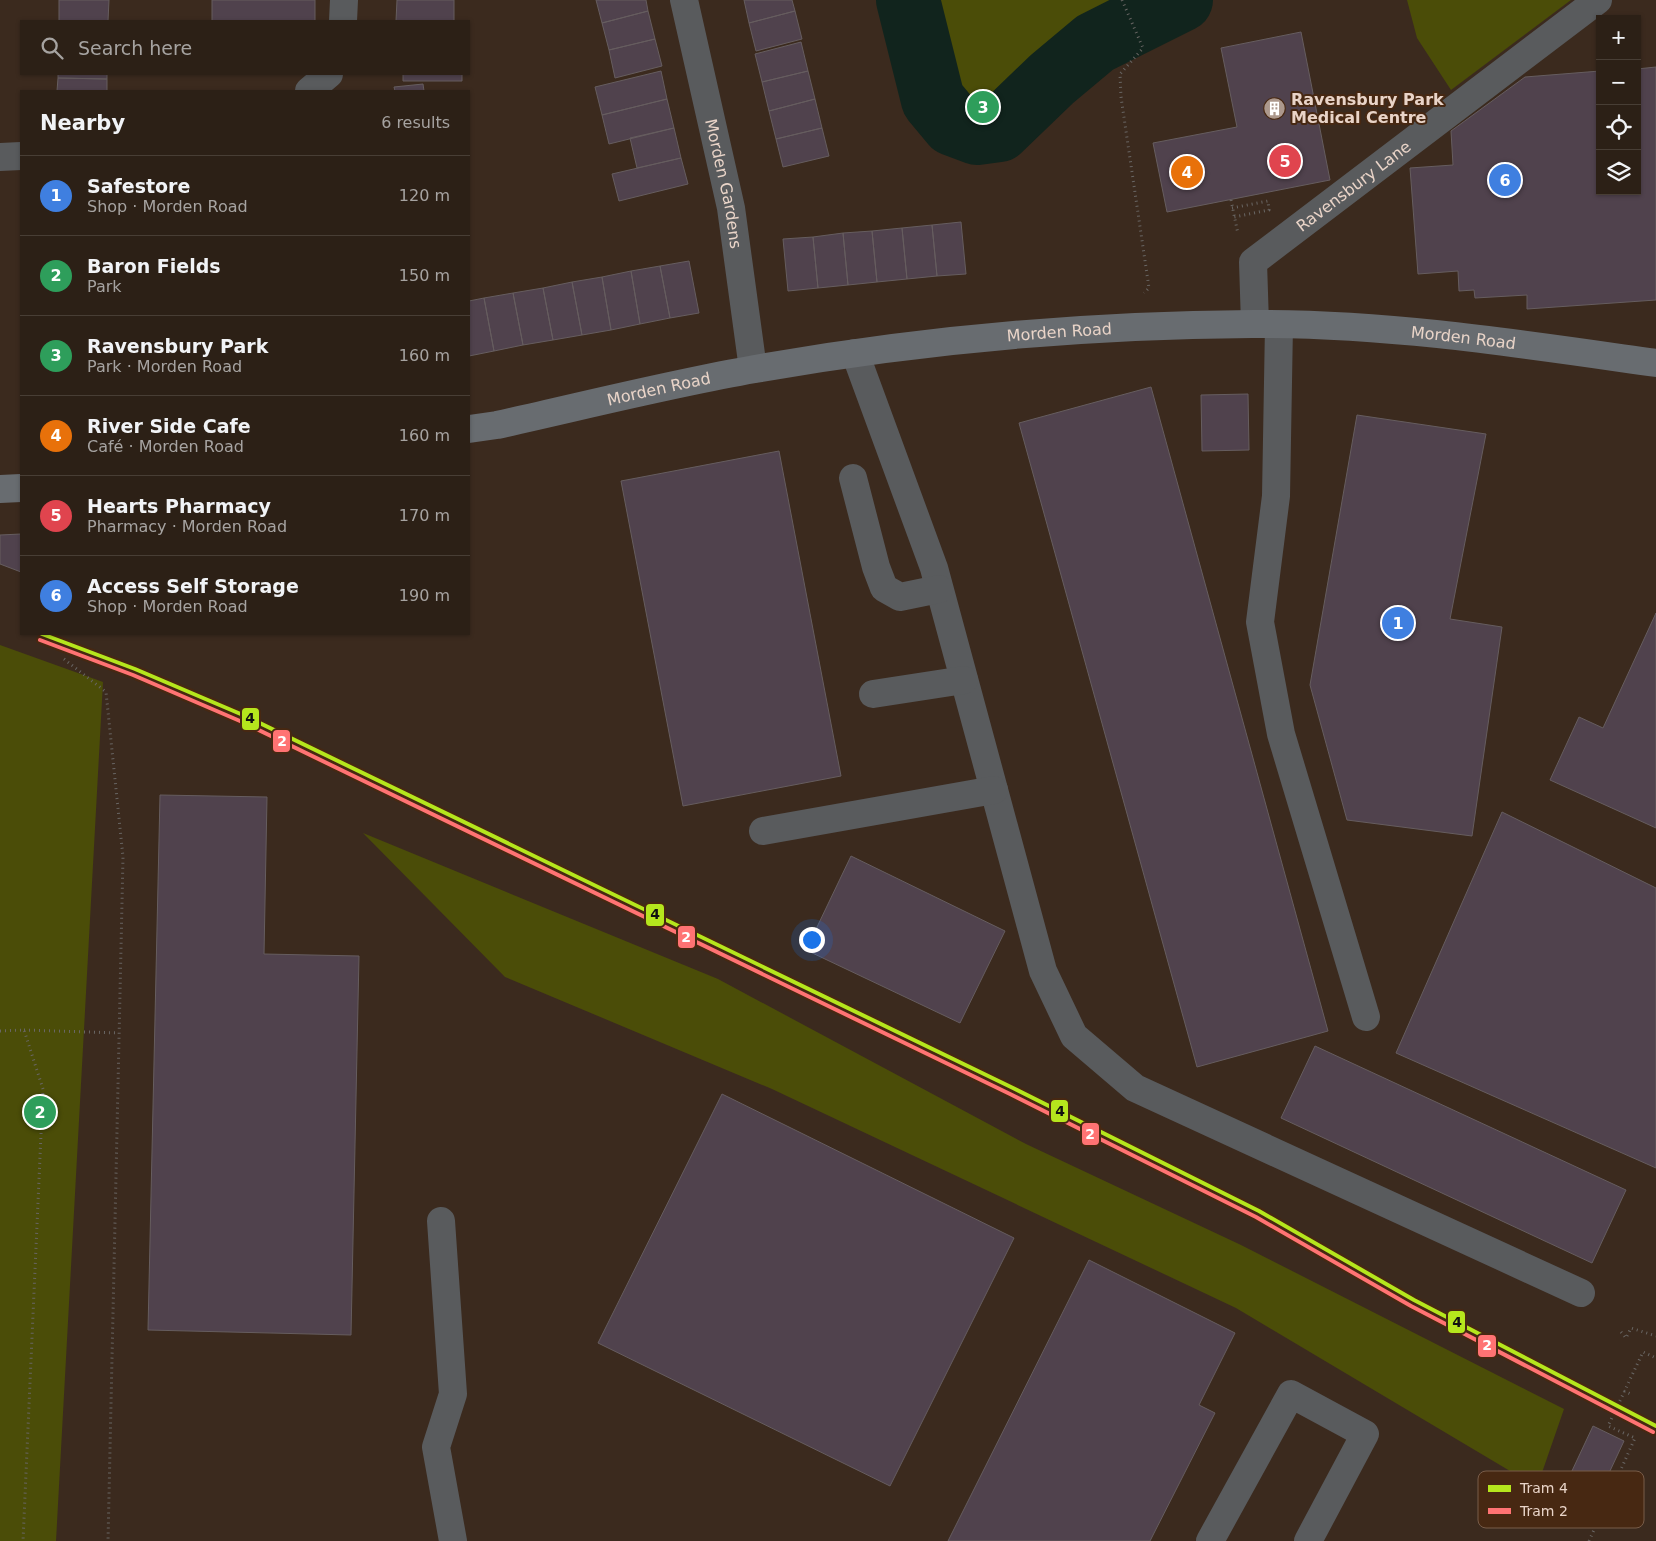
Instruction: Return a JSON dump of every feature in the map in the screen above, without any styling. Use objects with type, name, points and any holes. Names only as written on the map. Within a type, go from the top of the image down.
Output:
[{"type":"main road","name":"Morden Road","points":[[470,429],[506,423],[753,369],[855,353],[1018,334],[1110,327],[1267,324],[1411,331],[1507,341],[1656,363]]},
{"type":"main road","points":[[0,489],[20,488]]},
{"type":"street","points":[[343,20],[344,0]]},
{"type":"street","name":"Morden Gardens","points":[[684,0],[732,208],[753,369]]},
{"type":"street","name":"Ravensbury Lane","points":[[1267,324],[1253,262],[1598,0]]},
{"type":"street","points":[[310,90],[327,75]]},
{"type":"street","points":[[0,156],[20,156]]},
{"type":"street","points":[[1267,324],[1276,496],[1260,622],[1281,734],[1366,1017]]},
{"type":"street","points":[[855,353],[940,589],[1043,971],[1074,1036],[1135,1088],[1581,1293]]},
{"type":"street","points":[[853,478],[876,567],[884,588],[900,597],[940,589]]},
{"type":"street","points":[[873,694],[964,680]]},
{"type":"street","points":[[763,831],[994,790]]},
{"type":"street","points":[[441,1220],[453,1394],[436,1447],[452,1541]]},
{"type":"street","points":[[1210,1541],[1291,1394],[1364,1434],[1308,1541]]},
{"type":"path","points":[[1110,327],[1149,288],[1121,98],[1120,74],[1143,48],[1126,13],[1122,0]]},
{"type":"path","points":[[1231,200],[1239,239]]},
{"type":"path","points":[[1232,208],[1268,201],[1269,210],[1234,217]]},
{"type":"path","points":[[64,659],[106,692],[123,857],[108,1541]]},
{"type":"path","points":[[23,1541],[42,1089],[24,1030]]},
{"type":"path","points":[[0,1031],[119,1033]]},
{"type":"path","points":[[1621,1332],[1626,1338],[1631,1328],[1656,1336]]},
{"type":"path","points":[[1620,1471],[1635,1438],[1608,1426],[1643,1352],[1656,1358]]},
{"type":"path","points":[[1624,1391],[1633,1395]]},
{"type":"path","points":[[1589,1541],[1595,1528]]},
{"type":"shaded area","points":[[898,0],[1209,0],[1190,7],[1099,53],[1004,141],[977,146],[940,147],[914,73]]},
{"type":"shaded area","points":[[1407,0],[1571,0],[1451,90],[1417,38]]},
{"type":"shaded area","points":[[0,645],[103,682],[56,1541],[0,1541]]},
{"type":"shaded area","points":[[363,833],[718,979],[1026,1144],[1241,1245],[1564,1409],[1543,1471],[1510,1471],[1236,1308],[772,1089],[505,977]]},
{"type":"building","points":[[59,0],[109,0],[108,20],[59,20]]},
{"type":"building","points":[[212,0],[315,0],[315,20],[212,20]]},
{"type":"building","points":[[397,0],[454,0],[454,20],[396,20]]},
{"type":"building","points":[[596,0],[646,0],[648,11],[602,23]]},
{"type":"building","points":[[744,0],[792,0],[795,11],[749,23]]},
{"type":"building","points":[[648,11],[655,39],[609,50],[602,23]]},
{"type":"building","points":[[795,11],[802,39],[756,51],[749,23]]},
{"type":"building","name":"Ravensbury Park Medical Centre","points":[[1301,32],[1330,180],[1167,212],[1153,143],[1237,127],[1221,48]]},
{"type":"building","points":[[655,39],[662,66],[615,78],[609,50]]},
{"type":"building","points":[[801,42],[808,71],[762,82],[755,54]]},
{"type":"building","points":[[1656,67],[1656,300],[1527,309],[1527,295],[1475,298],[1474,290],[1459,291],[1458,271],[1418,274],[1410,168],[1453,165],[1451,131],[1525,77],[1596,71],[1596,195],[1641,195],[1641,69]]},
{"type":"building","points":[[661,71],[667,99],[602,115],[595,87]]},
{"type":"building","points":[[808,71],[815,99],[769,111],[762,82]]},
{"type":"building","points":[[58,75],[107,75],[107,79],[58,78]]},
{"type":"building","points":[[403,75],[462,75],[462,81],[403,81]]},
{"type":"building","points":[[58,78],[107,79],[107,90],[57,90]]},
{"type":"building","points":[[423,84],[424,90],[395,90],[394,87]]},
{"type":"building","points":[[667,99],[674,128],[609,144],[602,115]]},
{"type":"building","points":[[815,99],[822,128],[776,139],[769,111]]},
{"type":"building","points":[[674,128],[681,158],[637,168],[630,138]]},
{"type":"building","points":[[822,128],[829,156],[783,167],[776,139]]},
{"type":"building","points":[[681,158],[688,184],[619,201],[612,174]]},
{"type":"building","points":[[961,222],[966,274],[937,276],[932,225]]},
{"type":"building","points":[[932,225],[937,276],[907,279],[902,228]]},
{"type":"building","points":[[902,228],[907,279],[877,282],[872,231]]},
{"type":"building","points":[[872,231],[877,282],[848,285],[843,233]]},
{"type":"building","points":[[843,233],[848,285],[818,288],[813,237]]},
{"type":"building","points":[[813,237],[818,288],[788,291],[783,239]]},
{"type":"building","points":[[689,261],[699,313],[670,318],[660,266]]},
{"type":"building","points":[[660,266],[670,318],[640,324],[631,271]]},
{"type":"building","points":[[631,271],[640,324],[611,330],[602,277]]},
{"type":"building","points":[[602,277],[611,330],[582,335],[572,282]]},
{"type":"building","points":[[572,282],[582,335],[553,340],[543,288]]},
{"type":"building","points":[[543,288],[553,340],[523,345],[513,293]]},
{"type":"building","points":[[513,293],[523,345],[494,351],[484,298]]},
{"type":"building","points":[[484,298],[494,351],[470,356],[470,301]]},
{"type":"building","points":[[1151,387],[1328,1031],[1197,1067],[1019,423]]},
{"type":"building","points":[[1248,394],[1249,450],[1202,451],[1201,395]]},
{"type":"building","points":[[1357,415],[1486,434],[1450,619],[1502,627],[1472,836],[1347,820],[1310,685]]},
{"type":"building","points":[[779,451],[841,776],[683,806],[621,481]]},
{"type":"building","points":[[20,534],[20,572],[0,564],[0,535]]},
{"type":"building","points":[[1656,613],[1656,828],[1550,780],[1579,717],[1603,728]]},
{"type":"building","points":[[160,795],[267,797],[264,954],[359,956],[351,1335],[148,1330]]},
{"type":"building","points":[[1502,812],[1656,888],[1656,1168],[1396,1053]]},
{"type":"building","points":[[851,856],[1005,931],[960,1023],[806,950]]},
{"type":"building","points":[[1315,1046],[1626,1190],[1592,1263],[1281,1118]]},
{"type":"building","points":[[722,1094],[1014,1238],[890,1486],[598,1343]]},
{"type":"building","points":[[1089,1260],[1235,1333],[1199,1405],[1215,1413],[1150,1541],[948,1541]]},
{"type":"building","points":[[1593,1426],[1624,1441],[1610,1471],[1572,1471]]},
{"type":"waterway","points":[[908,0],[933,100],[953,124],[977,133],[999,130],[1052,79],[1095,43],[1181,0]]},
{"type":"tram line","name":"4","points":[[45,635],[135,669],[243,715],[1013,1088],[1259,1211],[1414,1300],[1656,1426]]},
{"type":"tram line","name":"2","points":[[40,640],[133,675],[240,721],[1010,1094],[1256,1217],[1411,1306],[1653,1432]]},
{"type":"place","name":"Ravensbury Park","points":[[983,107]]},
{"type":"place","name":"Ravensbury Park Medical Centre","points":[[1275,108]]},
{"type":"place","name":"Hearts Pharmacy","points":[[1285,161]]},
{"type":"place","name":"River Side Cafe","points":[[1187,172]]},
{"type":"place","name":"Access Self Storage","points":[[1505,180]]},
{"type":"place","name":"Safestore","points":[[1398,623]]},
{"type":"place","name":"Baron Fields","points":[[40,1112]]}]
